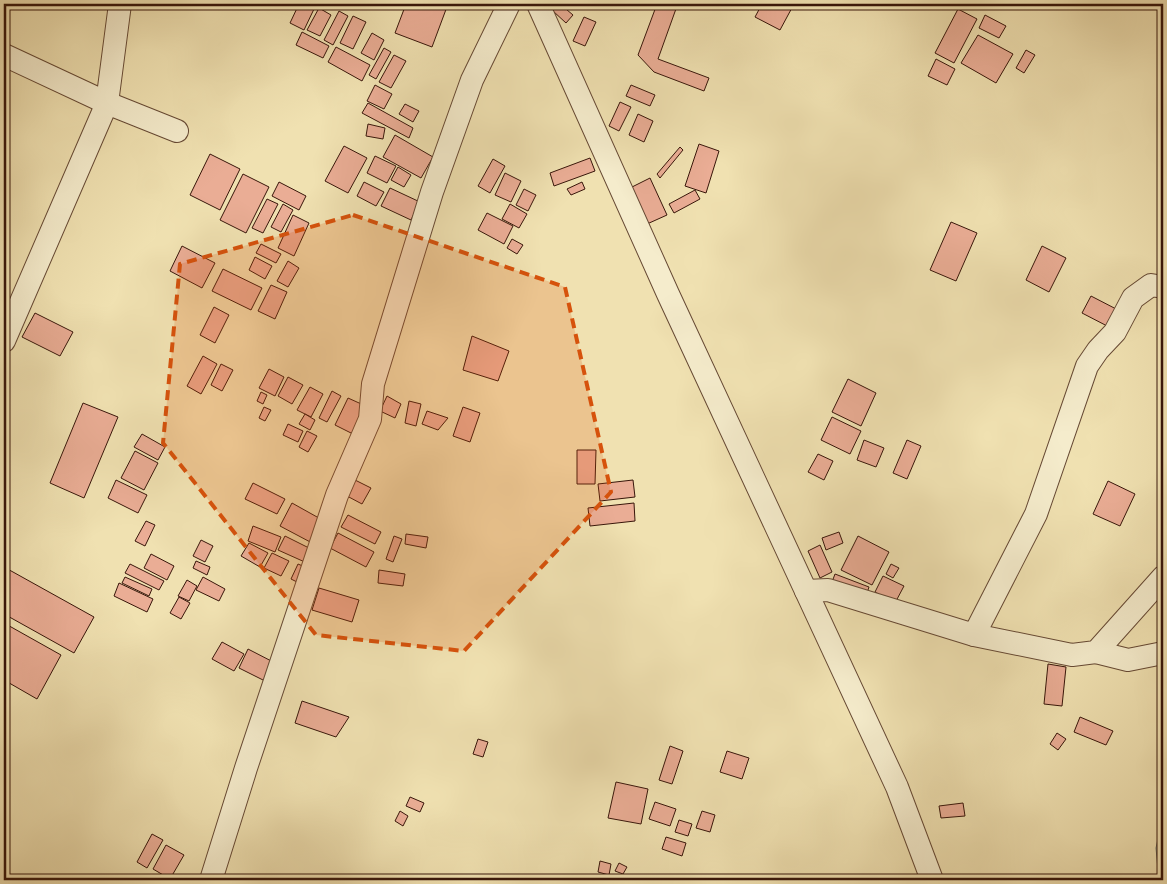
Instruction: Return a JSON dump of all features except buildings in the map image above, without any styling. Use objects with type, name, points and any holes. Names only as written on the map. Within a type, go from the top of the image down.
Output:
[{"type":"street","points":[[4,342],[106,103],[120,4]]},
{"type":"street","points":[[211,880],[246,768],[337,495],[370,419],[373,384],[432,192],[472,80],[509,4]]},
{"type":"street","points":[[538,4],[668,294],[897,787],[932,880]]},
{"type":"street","points":[[4,55],[106,103],[177,131]]},
{"type":"street","points":[[974,634],[1036,514],[1087,366],[1098,350],[1115,332],[1133,298],[1151,285],[1163,287]]},
{"type":"street","points":[[1096,652],[1163,577]]},
{"type":"street","points":[[806,591],[828,590],[974,634],[1072,655],[1096,652],[1128,660],[1158,652],[1163,653]]},
{"type":"highlighted area","points":[[353,215],[565,287],[611,492],[464,651],[316,635],[163,443],[180,264]]},
{"type":"water","points":[[1163,816],[1163,880],[1159,880],[1156,848]]}]
